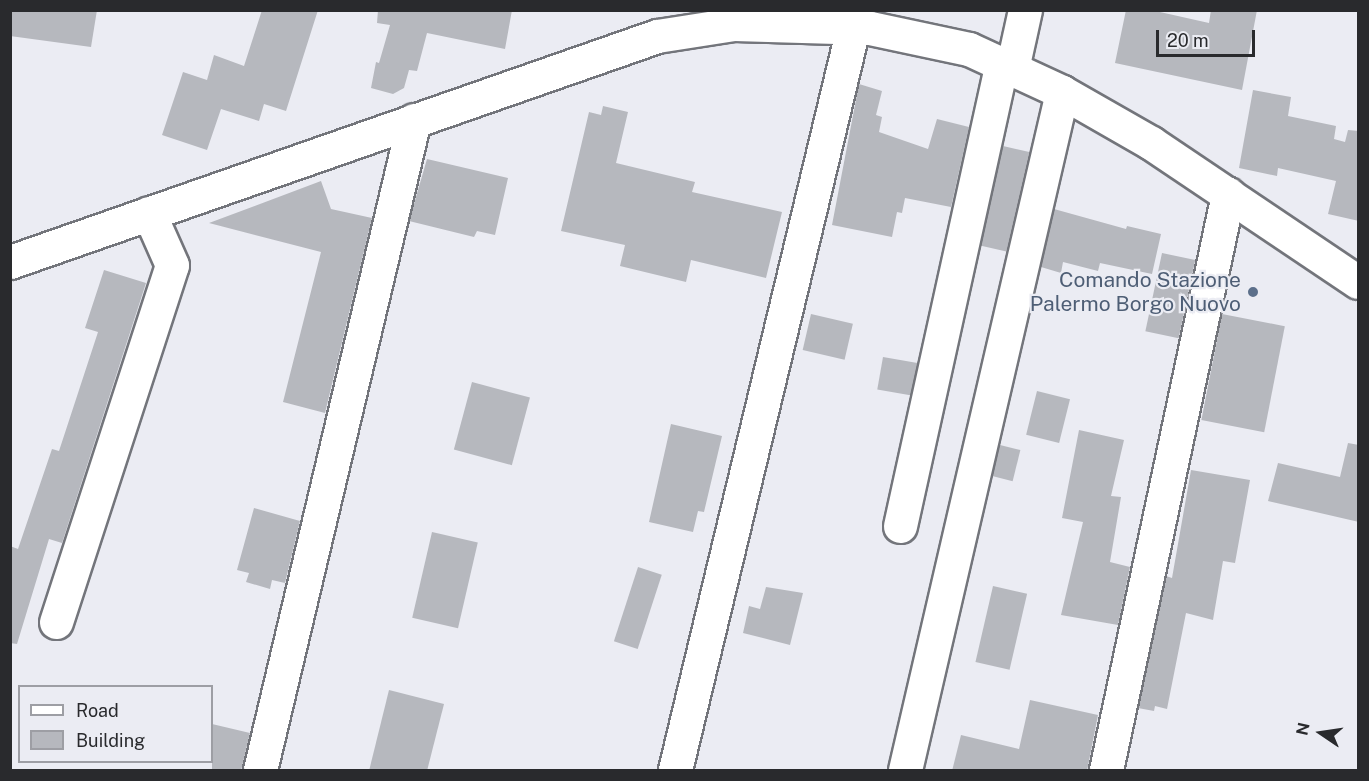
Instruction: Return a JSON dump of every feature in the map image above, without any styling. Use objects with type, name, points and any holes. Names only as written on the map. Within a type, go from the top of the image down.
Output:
[{"type":"street","points":[[900,526],[1007,67],[1025,10]]},
{"type":"street","points":[[10,262],[657,36],[734,24],[853,28],[969,49],[1062,92],[1151,143],[1359,282]]},
{"type":"street","points":[[675,771],[853,28]]},
{"type":"street","points":[[905,771],[1062,92]]},
{"type":"street","points":[[260,771],[414,120]]},
{"type":"street","points":[[1106,771],[1228,194]]},
{"type":"street","points":[[56,622],[172,265],[149,213]]},
{"type":"building","points":[[10,10],[97,10],[91,47],[10,36]]},
{"type":"building","points":[[262,10],[318,10],[286,111],[264,104],[259,121],[221,109],[207,150],[162,135],[183,72],[207,80],[214,55],[244,66]]},
{"type":"building","points":[[378,10],[512,10],[505,49],[427,33],[417,71],[409,70],[404,88],[393,94],[371,88],[376,62],[379,63],[390,25],[377,23]]},
{"type":"building","points":[[1126,10],[1151,10],[1209,23],[1211,10],[1257,10],[1242,90],[1115,63]]},
{"type":"building","points":[[859,84],[882,91],[876,115],[882,117],[879,132],[928,149],[937,119],[969,127],[951,207],[905,198],[902,213],[897,212],[892,237],[832,225]]},
{"type":"building","points":[[1253,90],[1291,97],[1288,116],[1336,126],[1334,139],[1345,142],[1348,130],[1359,131],[1359,221],[1328,214],[1336,181],[1278,168],[1277,176],[1239,168]]},
{"type":"building","points":[[603,106],[628,112],[616,163],[695,182],[692,192],[782,212],[766,278],[691,260],[686,282],[620,266],[625,245],[561,231],[589,112],[601,115]]},
{"type":"building","points":[[1003,146],[1029,152],[1006,251],[980,245]]},
{"type":"building","points":[[427,159],[508,178],[495,235],[477,231],[474,237],[409,221]]},
{"type":"building","points":[[321,181],[331,209],[372,218],[325,413],[283,402],[321,252],[209,223]]},
{"type":"building","points":[[1054,209],[1126,229],[1127,226],[1161,234],[1152,274],[1100,263],[1098,271],[1063,262],[1061,273],[1041,267]]},
{"type":"building","points":[[1162,253],[1195,260],[1179,338],[1145,331]]},
{"type":"building","points":[[104,270],[146,283],[62,543],[49,539],[17,644],[10,643],[10,546],[18,549],[52,449],[59,451],[98,332],[85,328]]},
{"type":"building","points":[[811,314],[853,324],[845,360],[803,350]]},
{"type":"building","points":[[1222,314],[1285,326],[1264,432],[1201,420]]},
{"type":"building","points":[[883,357],[917,363],[912,396],[877,389]]},
{"type":"building","points":[[472,382],[530,398],[512,465],[454,450]]},
{"type":"building","points":[[1037,391],[1070,399],[1059,443],[1026,435]]},
{"type":"building","points":[[671,424],[722,436],[704,512],[698,511],[693,532],[649,522]]},
{"type":"building","points":[[1079,430],[1124,440],[1111,496],[1121,497],[1110,562],[1130,567],[1118,625],[1061,615],[1083,522],[1062,518]]},
{"type":"building","points":[[1348,443],[1359,445],[1359,522],[1268,501],[1278,463],[1340,477]]},
{"type":"building","points":[[1000,445],[1020,450],[1013,481],[992,476]]},
{"type":"building","points":[[1191,470],[1250,480],[1235,563],[1223,561],[1213,620],[1186,613],[1167,709],[1155,706],[1154,711],[1138,708],[1166,576],[1172,578]]},
{"type":"building","points":[[254,508],[300,521],[285,583],[272,580],[270,589],[246,582],[249,573],[237,570]]},
{"type":"building","points":[[432,532],[478,543],[458,628],[412,618]]},
{"type":"building","points":[[638,567],[662,575],[638,649],[614,641]]},
{"type":"building","points":[[993,586],[1027,594],[1010,670],[975,662]]},
{"type":"building","points":[[766,587],[803,593],[790,645],[743,633],[749,606],[760,609]]},
{"type":"building","points":[[389,690],[444,704],[427,771],[369,771]]},
{"type":"building","points":[[1030,700],[1098,715],[1087,771],[952,771],[961,735],[1019,749]]},
{"type":"building","points":[[213,724],[250,733],[241,771],[212,771]]},
{"type":"place","name":"Comando Stazione Palermo Borgo Nuovo","points":[[1253,292]]}]
